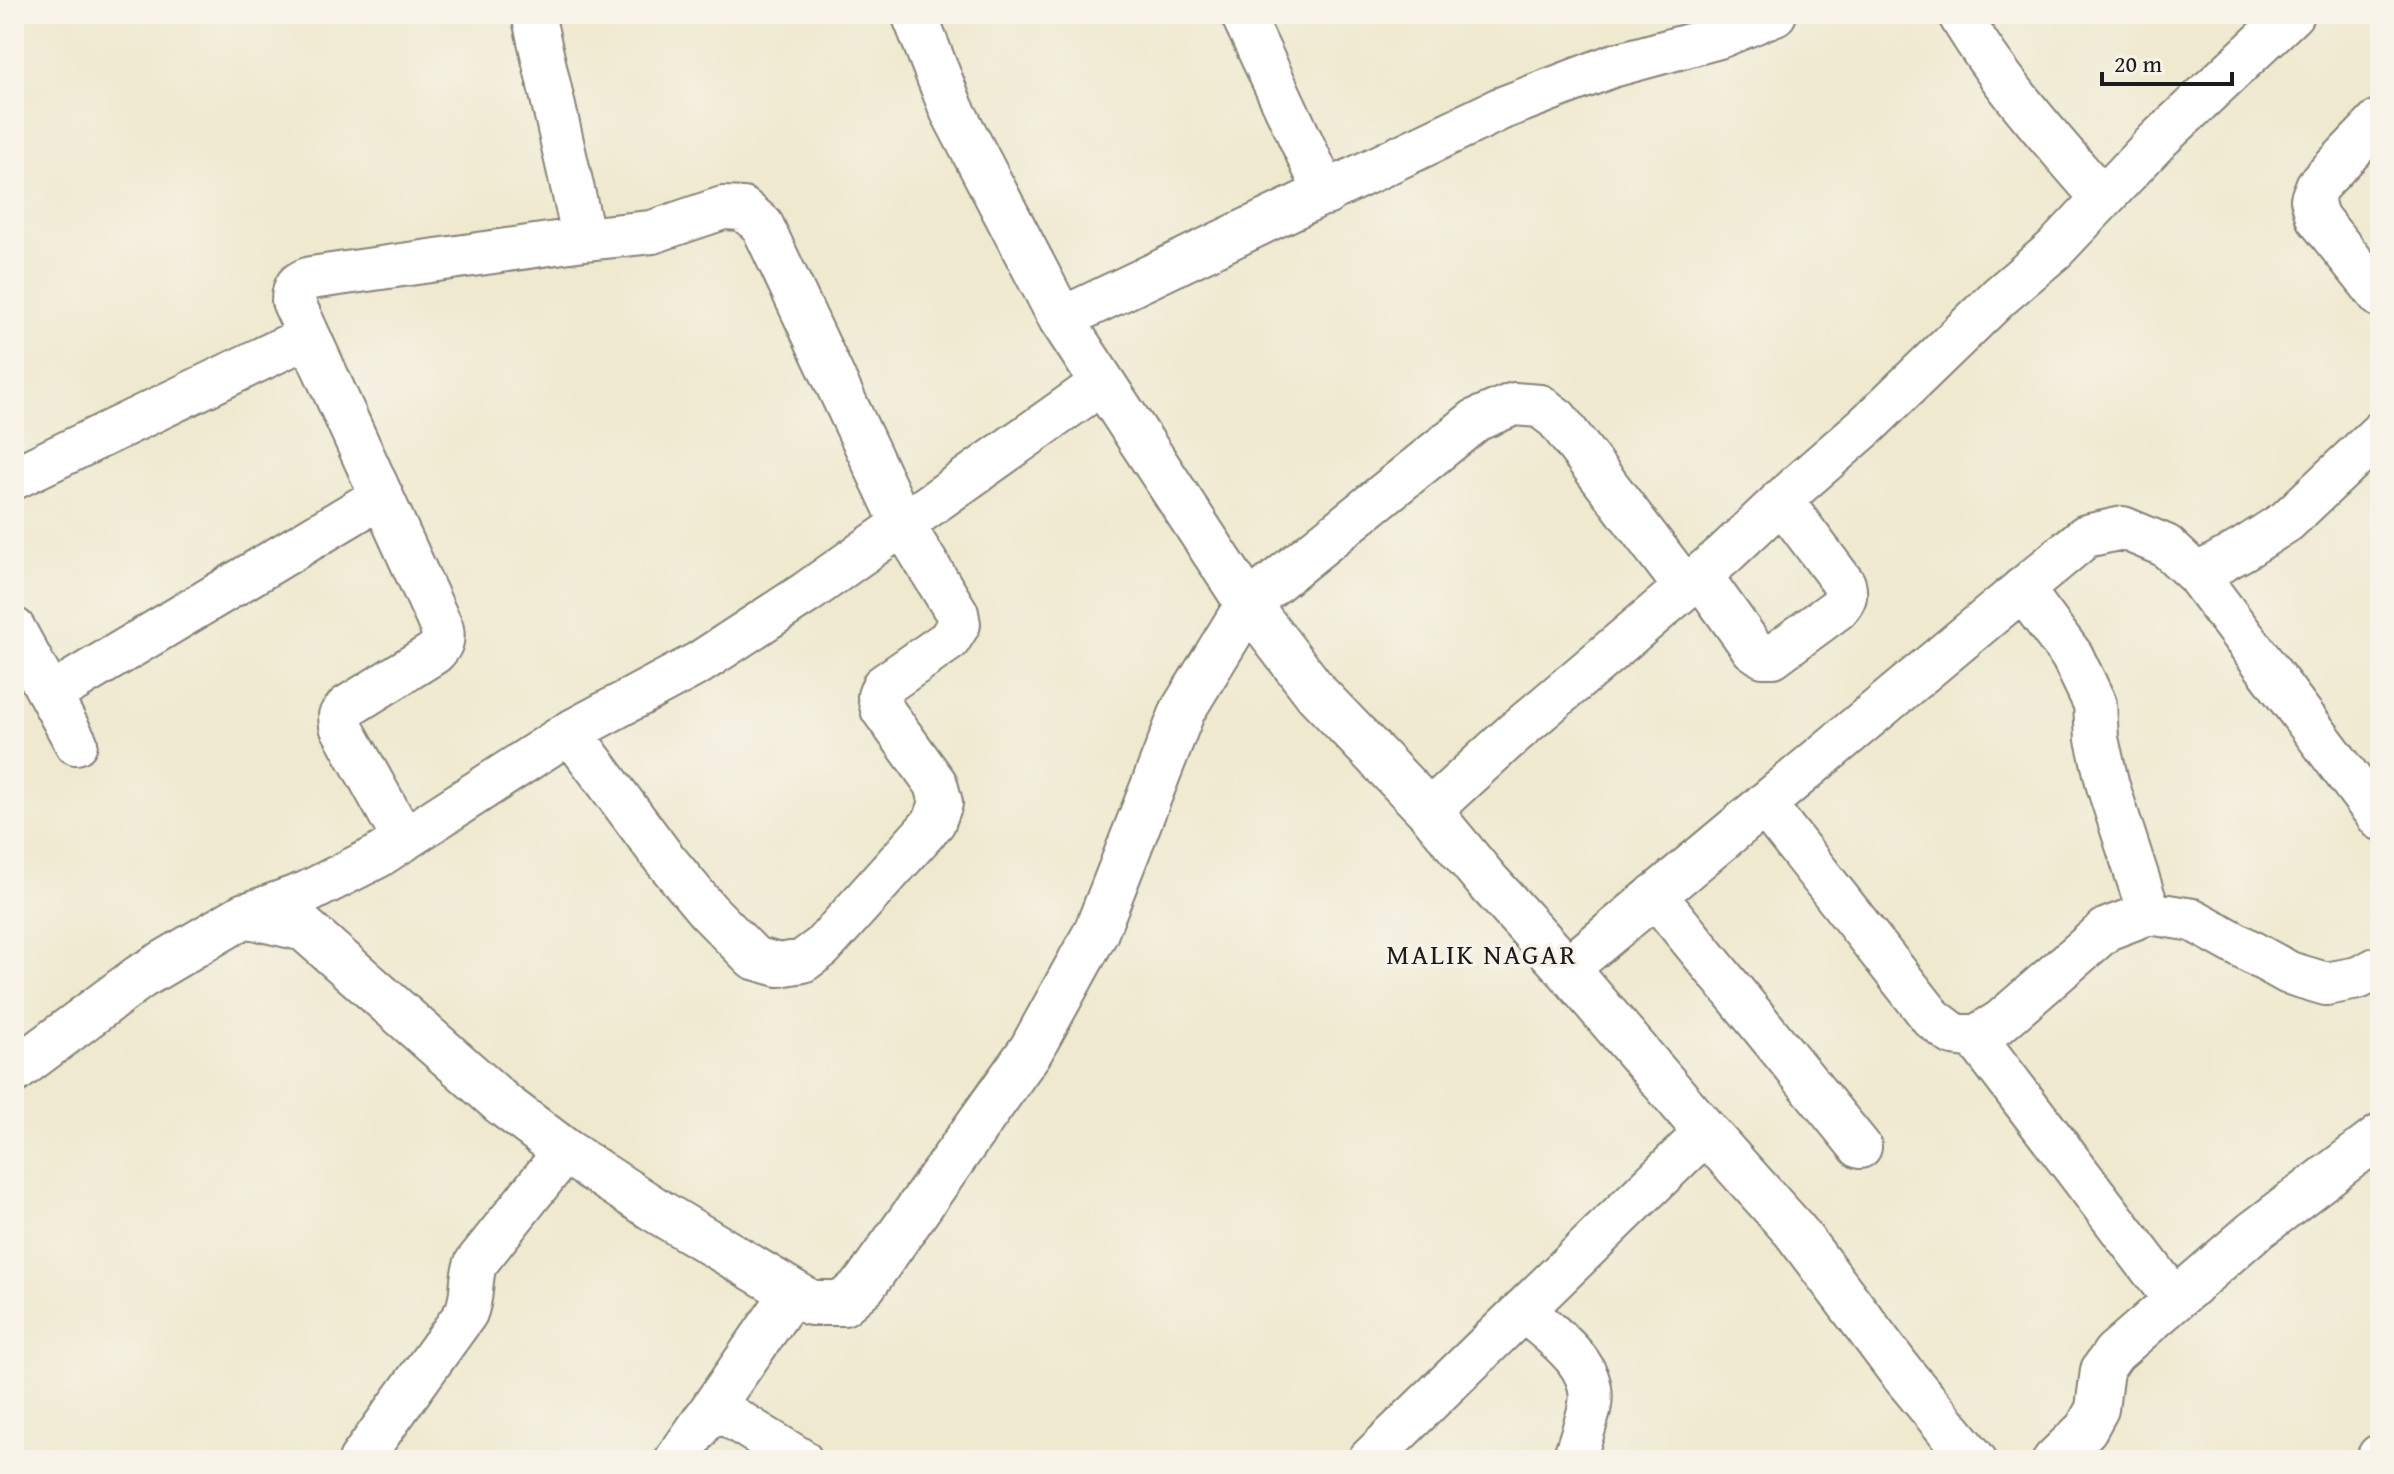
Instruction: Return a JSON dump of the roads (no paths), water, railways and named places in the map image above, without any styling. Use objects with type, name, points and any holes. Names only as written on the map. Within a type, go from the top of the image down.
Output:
[{"type":"street","points":[[533,14],[584,239]]},
{"type":"street","points":[[914,14],[952,110],[1061,319],[1248,604],[1317,694],[1429,811],[1795,1231],[1901,1372],[1974,1460]]},
{"type":"street","points":[[1242,14],[1326,194]]},
{"type":"street","points":[[1061,319],[1500,109],[1612,66],[1719,37],[1775,14]]},
{"type":"street","points":[[1959,14],[1973,38],[2039,126],[2102,198]]},
{"type":"street","points":[[1429,811],[1868,424],[2000,296],[2055,249],[2159,139],[2292,14]]},
{"type":"street","points":[[2380,120],[2317,186],[2312,199],[2317,217],[2380,296]]},
{"type":"street","points":[[404,840],[341,726],[340,716],[347,707],[434,653],[444,639],[442,629],[293,301],[293,290],[299,281],[325,275],[652,232],[723,208],[743,209],[762,225],[902,523],[957,613],[959,624],[949,640],[883,686],[879,696],[882,709],[936,784],[941,803],[934,822],[822,947],[803,961],[779,965],[754,958],[707,910],[663,857],[570,732]]},
{"type":"street","points":[[14,478],[309,336]]},
{"type":"street","points":[[14,1071],[140,977],[245,915],[306,893],[377,857],[570,732],[699,663],[806,593],[1102,383]]},
{"type":"street","points":[[245,915],[305,929],[504,1105],[565,1151],[654,1209],[811,1303],[843,1303],[864,1285],[1031,1050],[1096,932],[1183,710],[1248,604],[1476,420],[1514,404],[1540,406],[1557,419],[1753,649],[1763,656],[1773,656],[1837,609],[1845,601],[1846,592],[1844,584],[1781,500]]},
{"type":"street","points":[[2197,575],[2287,521],[2380,433]]},
{"type":"street","points":[[50,695],[382,496]]},
{"type":"street","points":[[1567,969],[2086,536],[2123,528],[2166,546],[2197,575],[2380,819]]},
{"type":"street","points":[[2022,589],[2086,680],[2095,704],[2097,739],[2108,786],[2149,913]]},
{"type":"street","points":[[14,629],[76,743]]},
{"type":"street","points":[[1764,804],[1932,1018],[1953,1034],[1975,1037],[2000,1022],[2107,929],[2149,913],[2193,920],[2289,973],[2326,984],[2358,978],[2380,967]]},
{"type":"street","points":[[1655,895],[1860,1147]]},
{"type":"street","points":[[1975,1037],[2175,1300]]},
{"type":"street","points":[[1369,1460],[1706,1132]]},
{"type":"street","points":[[2054,1460],[2086,1429],[2097,1409],[2102,1370],[2114,1353],[2252,1233],[2380,1136]]},
{"type":"street","points":[[360,1460],[466,1313],[472,1300],[472,1274],[476,1263],[565,1151]]},
{"type":"street","points":[[676,1460],[793,1292]]},
{"type":"street","points":[[1523,1310],[1574,1356],[1588,1376],[1591,1402],[1574,1460]]},
{"type":"street","points":[[715,1407],[801,1460]]},
{"type":"district","name":"MALIK NAGAR","points":[[1482,954]]}]
